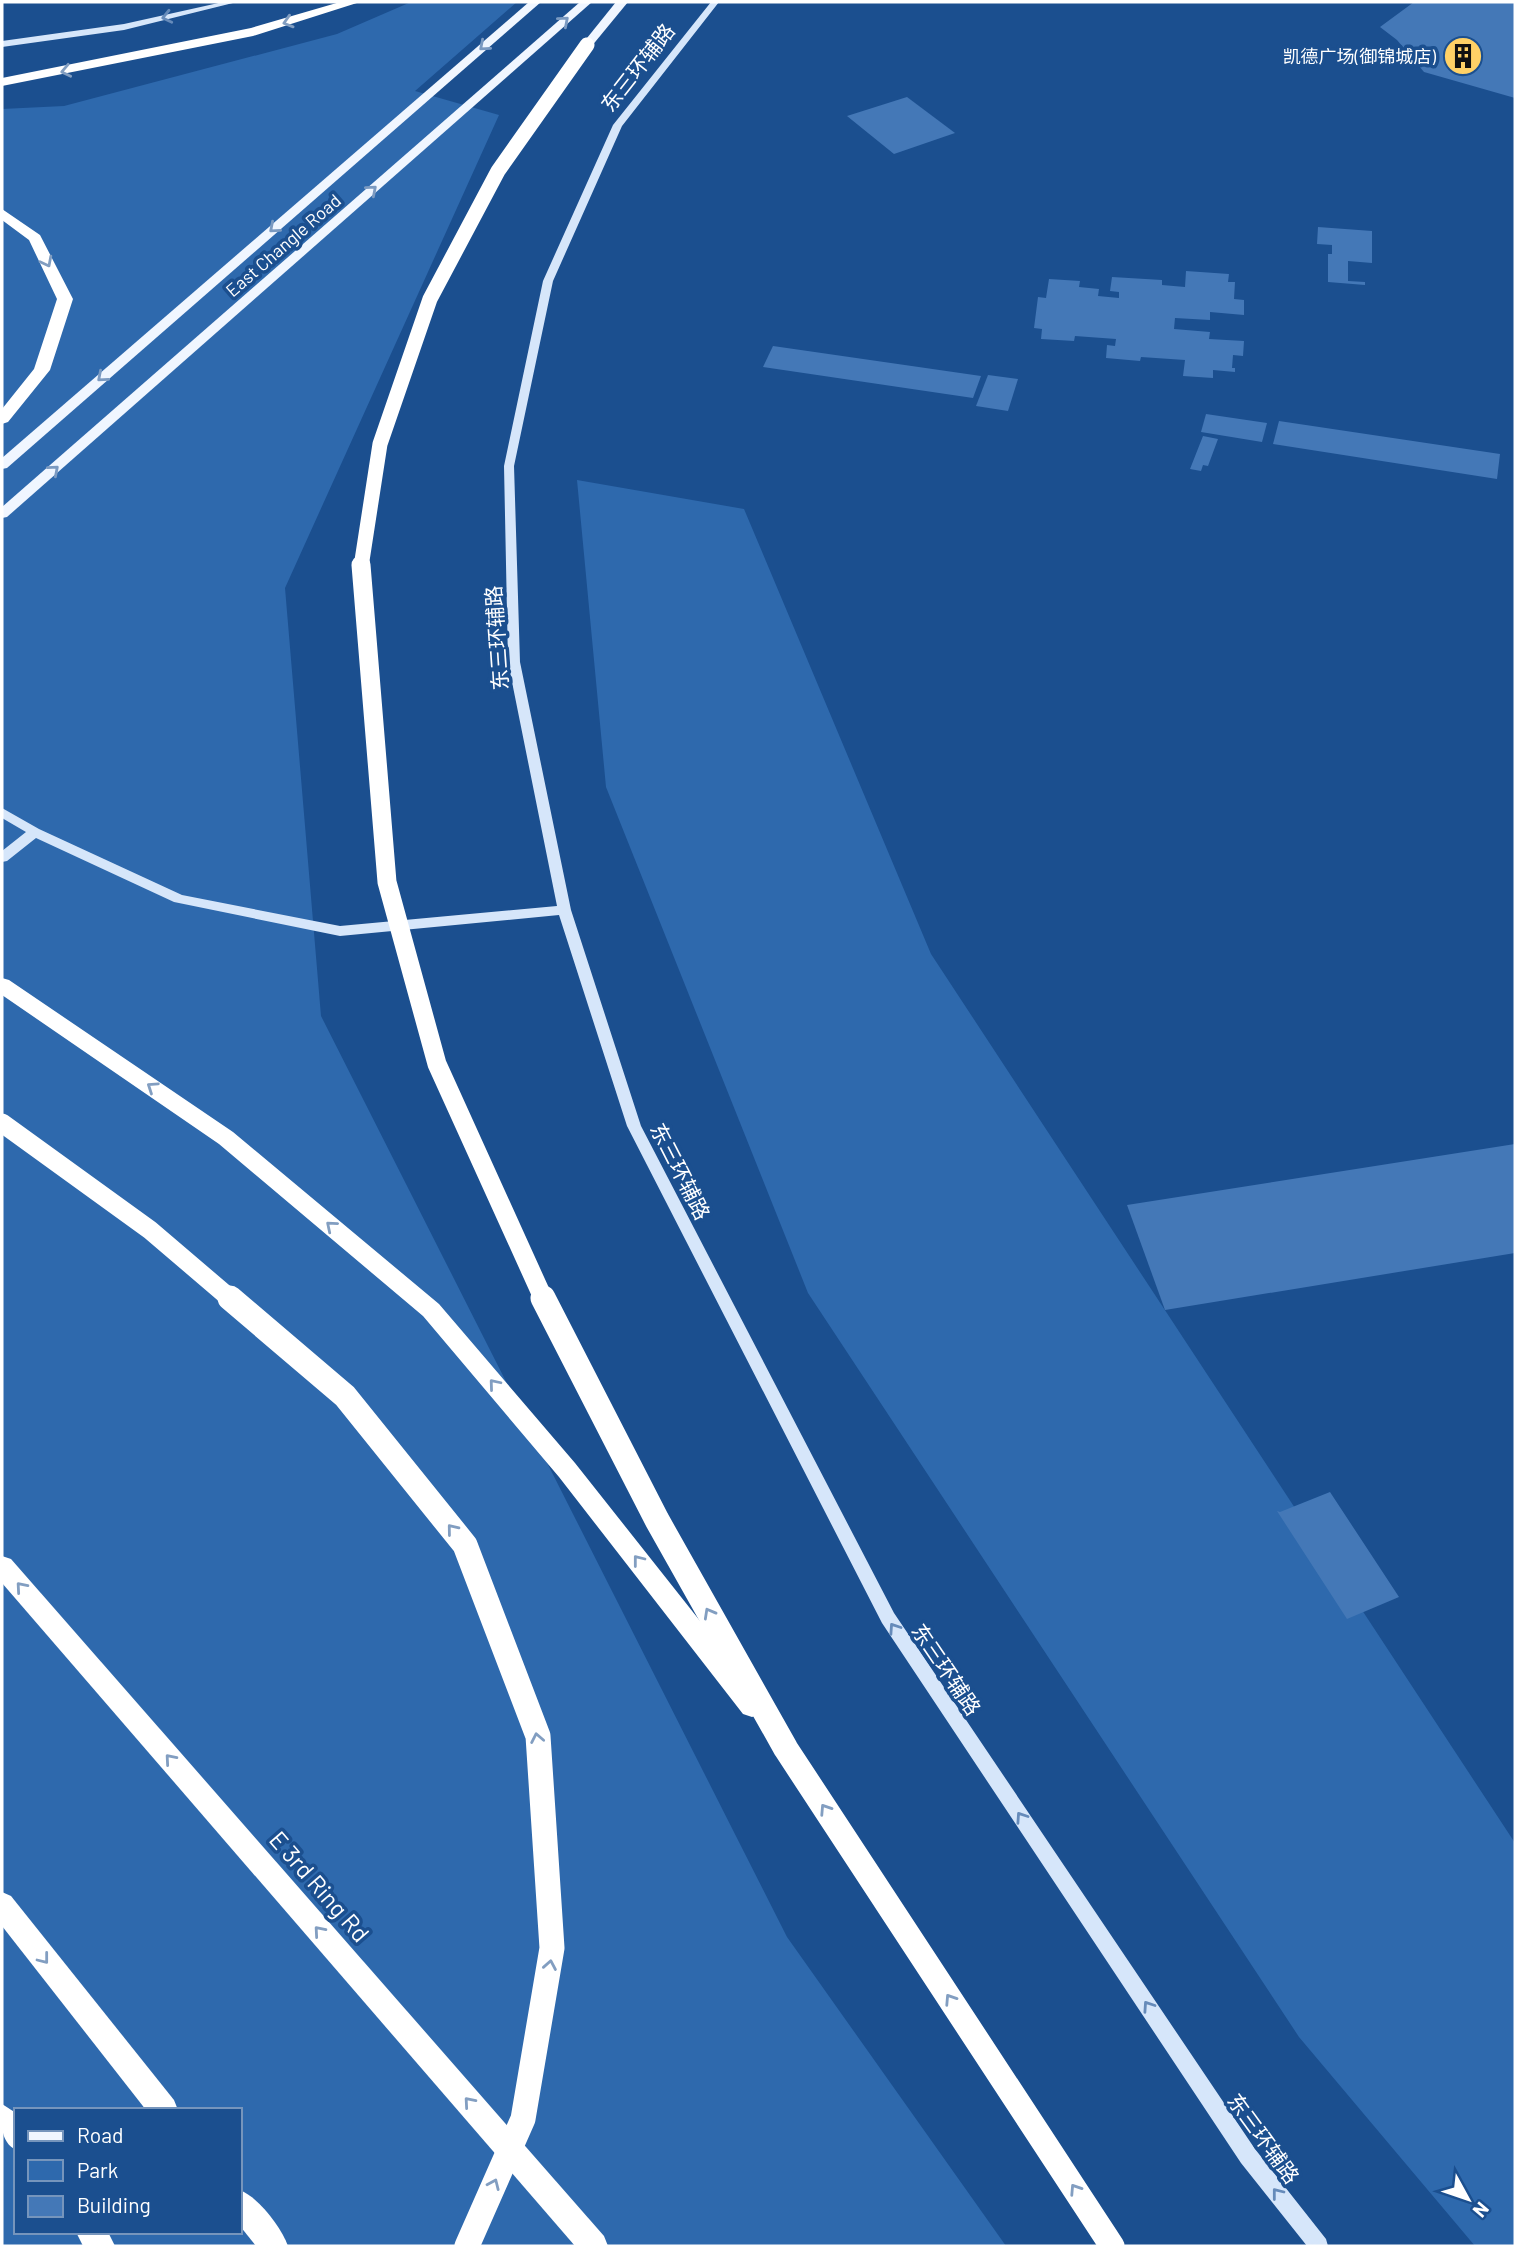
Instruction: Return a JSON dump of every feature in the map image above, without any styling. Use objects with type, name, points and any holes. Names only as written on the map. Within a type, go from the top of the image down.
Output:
[{"type":"highway","points":[[2,80],[42,76],[253,32],[353,2]]},
{"type":"highway","points":[[587,45],[498,171],[430,299],[380,444],[361,568],[387,882],[438,1064],[541,1294],[657,1520],[786,1749],[1112,2246]]},
{"type":"highway","points":[[2,213],[35,238],[65,299],[41,370],[2,419]]},
{"type":"highway","points":[[2,985],[226,1138],[431,1310],[567,1469],[786,1749]]},
{"type":"highway","points":[[2,1123],[150,1230],[345,1396],[465,1545],[538,1736],[552,1948],[523,2119],[467,2246]]},
{"type":"highway","name":"E 3rd Ring Rd","points":[[2,1566],[594,2246]]},
{"type":"highway","points":[[2,1905],[162,2108]]},
{"type":"highway","points":[[2,2119],[14,2134]]},
{"type":"highway","points":[[242,2206],[274,2246]]},
{"type":"main road","points":[[2,44],[124,27],[233,2]]},
{"type":"main road","name":"East Changle Road","points":[[2,464],[536,2]]},
{"type":"main road","name":"East Changle Road","points":[[2,514],[586,2]]},
{"type":"main road","points":[[587,45],[622,2]]},
{"type":"main road","name":"东三环辅路","points":[[715,2],[618,125],[553,269],[548,281],[509,466],[514,662],[564,910],[634,1126],[888,1618],[1248,2156],[1319,2246]]},
{"type":"main road","points":[[2,812],[35,832],[179,899],[340,931],[564,910]]},
{"type":"main road","points":[[2,858],[35,832]]},
{"type":"green space","points":[[411,2],[517,2],[415,91],[499,115],[285,588],[321,1016],[787,1937],[1006,2246],[2,2246],[2,109],[64,106],[337,34]]},
{"type":"green space","points":[[577,480],[744,509],[931,954],[1515,1843],[1515,2246],[1475,2246],[1299,2037],[808,1293],[606,787]]},
{"type":"building","name":"凯德广场(御锦城店)","points":[[1414,2],[1515,2],[1515,98],[1424,72],[1397,40],[1380,27]]},
{"type":"building","points":[[907,97],[955,133],[894,154],[847,116]]},
{"type":"building","points":[[1318,227],[1372,231],[1372,263],[1348,261],[1348,281],[1365,282],[1365,285],[1328,282],[1328,254],[1332,254],[1332,245],[1317,244]]},
{"type":"building","points":[[1186,271],[1229,274],[1228,282],[1235,282],[1234,299],[1244,300],[1244,315],[1210,312],[1210,320],[1175,318],[1174,329],[1210,332],[1209,339],[1244,341],[1243,356],[1233,355],[1232,368],[1235,368],[1235,372],[1213,370],[1213,378],[1183,376],[1185,360],[1141,357],[1140,361],[1106,358],[1107,345],[1115,346],[1116,339],[1075,336],[1074,341],[1041,339],[1042,329],[1034,328],[1038,297],[1046,298],[1049,279],[1080,281],[1079,287],[1099,289],[1098,296],[1119,298],[1119,292],[1110,291],[1112,277],[1162,280],[1162,285],[1185,287]]},
{"type":"building","points":[[773,346],[981,376],[973,398],[763,367]]},
{"type":"building","points":[[988,375],[1018,379],[1008,411],[976,406]]},
{"type":"building","points":[[1206,414],[1267,423],[1262,442],[1201,432]]},
{"type":"building","points":[[1279,421],[1500,454],[1497,479],[1273,444]]},
{"type":"building","points":[[1203,436],[1218,439],[1208,466],[1203,465],[1201,471],[1190,469]]},
{"type":"building","points":[[1515,1144],[1515,1253],[1165,1310],[1127,1205]]},
{"type":"building","points":[[1330,1492],[1399,1597],[1347,1619],[1277,1511]]},
{"type":"place","name":"凯德广场(御锦城店)","points":[[1463,56]]}]
